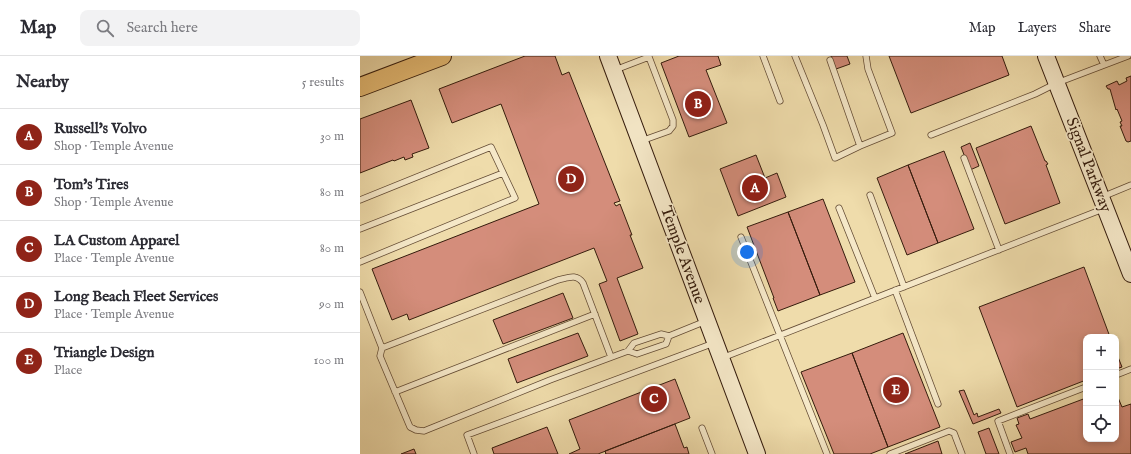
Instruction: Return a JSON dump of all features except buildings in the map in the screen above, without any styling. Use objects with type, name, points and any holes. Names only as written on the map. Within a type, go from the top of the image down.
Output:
[{"type":"main road","points":[[360,87],[442,56]]},
{"type":"main road","name":"Temple Avenue","points":[[608,56],[757,454]]},
{"type":"main road","name":"Signal Parkway","points":[[1046,56],[1103,202],[1128,256],[1131,274]]},
{"type":"lane","points":[[763,56],[780,101]]},
{"type":"lane","points":[[795,56],[835,158],[892,133],[868,69],[866,56]]},
{"type":"lane","points":[[1100,56],[1104,65]]},
{"type":"lane","points":[[931,135],[1035,94],[1056,83],[1128,56]]},
{"type":"lane","points":[[614,71],[650,57],[673,120],[673,126],[668,131],[640,141]]},
{"type":"lane","points":[[830,60],[860,146]]},
{"type":"lane","points":[[360,200],[491,147],[515,198],[360,262]]},
{"type":"lane","points":[[964,158],[999,250]]},
{"type":"lane","points":[[360,229],[504,173]]},
{"type":"lane","points":[[721,359],[999,250],[1103,202],[1131,185]]},
{"type":"lane","points":[[870,195],[904,287]]},
{"type":"lane","points":[[839,208],[875,298]]},
{"type":"lane","points":[[741,237],[827,454]]},
{"type":"lane","points":[[382,348],[558,280],[574,276],[580,278],[583,283],[611,357]]},
{"type":"lane","points":[[895,290],[938,404]]},
{"type":"lane","points":[[360,292],[382,348],[380,356],[410,427],[416,430],[424,431],[542,383],[628,351],[634,343],[661,334],[669,336],[707,321]]},
{"type":"lane","points":[[395,392],[594,314]]},
{"type":"lane","points":[[628,351],[637,354],[658,347],[666,344],[669,336]]},
{"type":"lane","points":[[474,454],[467,435],[715,342]]},
{"type":"lane","points":[[1119,374],[1131,370]]},
{"type":"lane","points":[[1010,454],[998,421],[1083,388]]},
{"type":"lane","points":[[702,428],[712,454]]},
{"type":"lane","points":[[890,454],[949,431],[954,433],[962,454]]},
{"type":"place","name":"Tom's Tires","points":[[698,104]]},
{"type":"place","name":"Long Beach Fleet Services","points":[[571,179]]},
{"type":"place","name":"Russell's Volvo","points":[[755,188]]},
{"type":"place","name":"Triangle Design","points":[[896,390]]},
{"type":"place","name":"LA Custom Apparel","points":[[654,399]]}]
